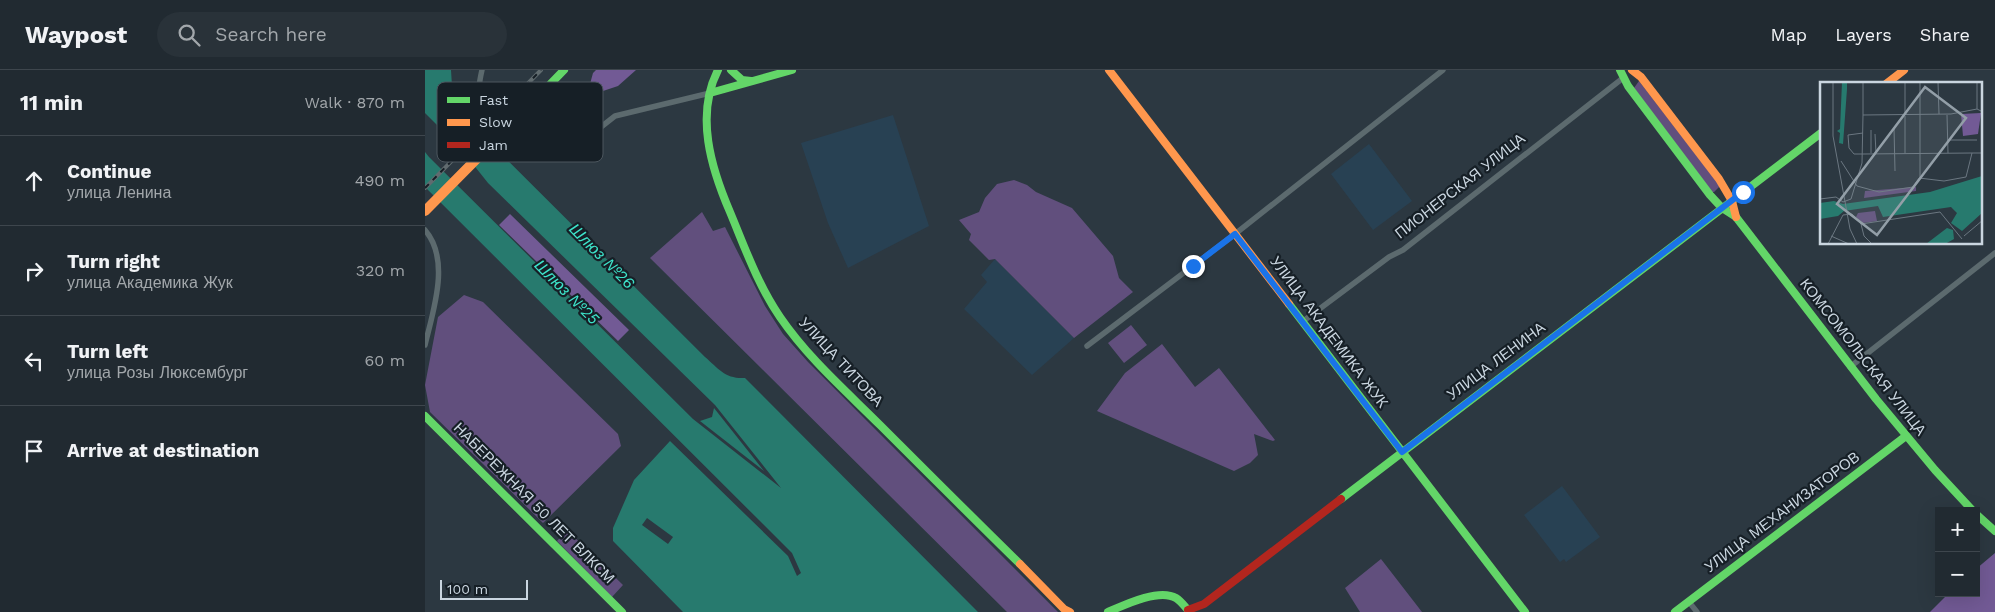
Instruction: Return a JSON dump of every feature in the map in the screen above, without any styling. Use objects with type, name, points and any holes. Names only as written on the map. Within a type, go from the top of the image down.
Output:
[{"type":"main road","points":[[552,82],[564,70]]},
{"type":"main road","points":[[731,70],[741,80],[753,82]]},
{"type":"main road","points":[[710,93],[792,70]]},
{"type":"main road","name":"ПИОНЕРСКАЯ УЛИЦА","points":[[1621,74],[1633,70]]},
{"type":"main road","name":"КОМСОМОЛЬСКАЯ УЛИЦА","points":[[1633,70],[1641,77],[1719,179],[1732,201],[1736,217]]},
{"type":"main road","points":[[1889,82],[1904,70]]},
{"type":"main road","name":"УЛИЦА ТИТОВА","points":[[717,71],[710,93],[707,112],[707,133],[711,158],[717,179],[754,268],[775,309],[801,344],[861,406],[1064,609],[1070,612]]},
{"type":"main road","name":"УЛИЦА АКАДЕМИКА ЖУК","points":[[1113,72],[1525,612]]},
{"type":"main road","name":"КОМСОМОЛЬСКАЯ УЛИЦА","points":[[1621,74],[1709,195],[1722,208],[1736,217],[1850,367],[1933,470],[1969,507]]},
{"type":"main road","name":"УЛИЦА ЛЕНИНА","points":[[1189,611],[1213,597],[1820,134]]},
{"type":"main road","points":[[425,211],[474,162]]},
{"type":"main road","name":"НАБЕРЕЖНАЯ 50 ЛЕТ ВЛКСМ","points":[[425,416],[622,612]]},
{"type":"main road","name":"УЛИЦА МЕХАНИЗАТОРОВ","points":[[1675,612],[1906,436]]},
{"type":"main road","points":[[1980,518],[1995,531]]},
{"type":"main road","points":[[1108,612],[1135,602],[1163,595],[1175,598],[1189,611]]},
{"type":"street","points":[[1087,346],[1235,234],[1443,70]]},
{"type":"street","name":"ПИОНЕРСКАЯ УЛИЦА","points":[[1302,322],[1389,257],[1403,250],[1621,74]]},
{"type":"street","points":[[603,125],[615,116],[710,93]]},
{"type":"street","points":[[425,230],[435,245],[440,273],[425,345]]},
{"type":"street","points":[[1850,367],[1995,253]]},
{"type":"street","points":[[1689,602],[1697,612]]},
{"type":"shaded area","points":[[596,70],[636,70],[618,86],[603,91],[603,82],[591,82]]},
{"type":"shaded area","points":[[1639,81],[1720,186],[1714,192],[1712,192],[1634,88]]},
{"type":"shaded area","points":[[893,115],[929,226],[848,268],[828,223],[801,143]]},
{"type":"shaded area","points":[[1369,144],[1412,201],[1373,230],[1331,174]]},
{"type":"shaded area","points":[[1014,180],[1072,208],[1113,256],[1119,278],[1133,292],[1074,338],[995,259],[989,260],[969,240],[971,234],[959,220],[979,212],[985,198],[997,184]]},
{"type":"shaded area","points":[[702,212],[713,231],[725,227],[765,306],[783,334],[808,362],[1058,612],[1007,612],[650,258]]},
{"type":"shaded area","points":[[510,214],[629,330],[618,341],[499,225]]},
{"type":"shaded area","points":[[995,259],[1074,338],[1032,375],[964,309],[987,282],[981,275]]},
{"type":"shaded area","points":[[464,295],[483,302],[618,434],[621,446],[543,523],[430,412],[425,385],[438,317]]},
{"type":"shaded area","points":[[1131,325],[1147,345],[1124,363],[1108,343]]},
{"type":"shaded area","points":[[1162,344],[1195,387],[1219,368],[1275,440],[1273,441],[1254,434],[1258,455],[1250,463],[1234,471],[1097,411],[1125,373]]},
{"type":"shaded area","points":[[1562,486],[1600,537],[1566,562],[1564,559],[1560,562],[1524,515]]},
{"type":"shaded area","points":[[567,530],[623,585],[612,597],[557,541]]},
{"type":"shaded area","points":[[1995,553],[1995,612],[1930,612],[1945,597],[1980,597],[1980,566]]},
{"type":"shaded area","points":[[1381,559],[1422,612],[1360,612],[1345,588]]},
{"type":"water","points":[[425,70],[451,70],[452,82],[437,82],[437,125],[425,113]]},
{"type":"water","name":"Шлюз №26","points":[[425,152],[693,419],[781,488],[715,405],[488,183],[471,162],[509,162],[705,357],[727,375],[745,378],[978,612],[683,612],[613,541],[613,528],[634,480],[670,441],[788,556],[797,576],[801,573],[792,553],[425,187]]},
{"type":"water","points":[[714,408],[764,471],[700,421],[712,417]]},
{"type":"pier","points":[[647,518],[673,537],[668,544],[642,525]]},
{"type":"railway","points":[[529,82],[541,70]]},
{"type":"railway","points":[[425,188],[451,162]]},
{"type":"traffic: fast","points":[[552,82],[564,70]]},
{"type":"traffic: fast","points":[[718,70],[711,87],[707,105],[708,141],[712,160],[723,195],[758,279],[772,305],[791,332],[828,374],[1020,564]]},
{"type":"traffic: fast","points":[[731,70],[742,80],[751,81]]},
{"type":"traffic: fast","points":[[710,93],[792,70]]},
{"type":"traffic: fast","points":[[1620,70],[1628,86],[1710,195],[1722,208],[1736,217],[1876,399],[1935,470],[1969,507]]},
{"type":"traffic: fast","points":[[1341,499],[1820,134]]},
{"type":"traffic: fast","points":[[1289,304],[1525,612]]},
{"type":"traffic: fast","points":[[425,416],[622,612]]},
{"type":"traffic: fast","points":[[1675,612],[1906,436]]},
{"type":"traffic: fast","points":[[1980,518],[1995,531]]},
{"type":"traffic: fast","points":[[1108,612],[1123,605],[1160,595],[1169,595],[1176,598],[1190,612]]},
{"type":"traffic: slow","points":[[1109,70],[1289,304]]},
{"type":"traffic: slow","points":[[1632,70],[1641,77],[1719,179],[1732,201],[1736,217]]},
{"type":"traffic: slow","points":[[1889,82],[1904,70]]},
{"type":"traffic: slow","points":[[425,211],[474,162]]},
{"type":"traffic: slow","points":[[1020,564],[1064,609],[1070,612]]},
{"type":"traffic: jam","points":[[1188,610],[1204,604],[1341,499]]},
{"type":"route","points":[[1193,266],[1235,234],[1402,452],[1743,192]]},
{"type":"water label","name":"Шлюз №25","points":[[567,292]]}]
